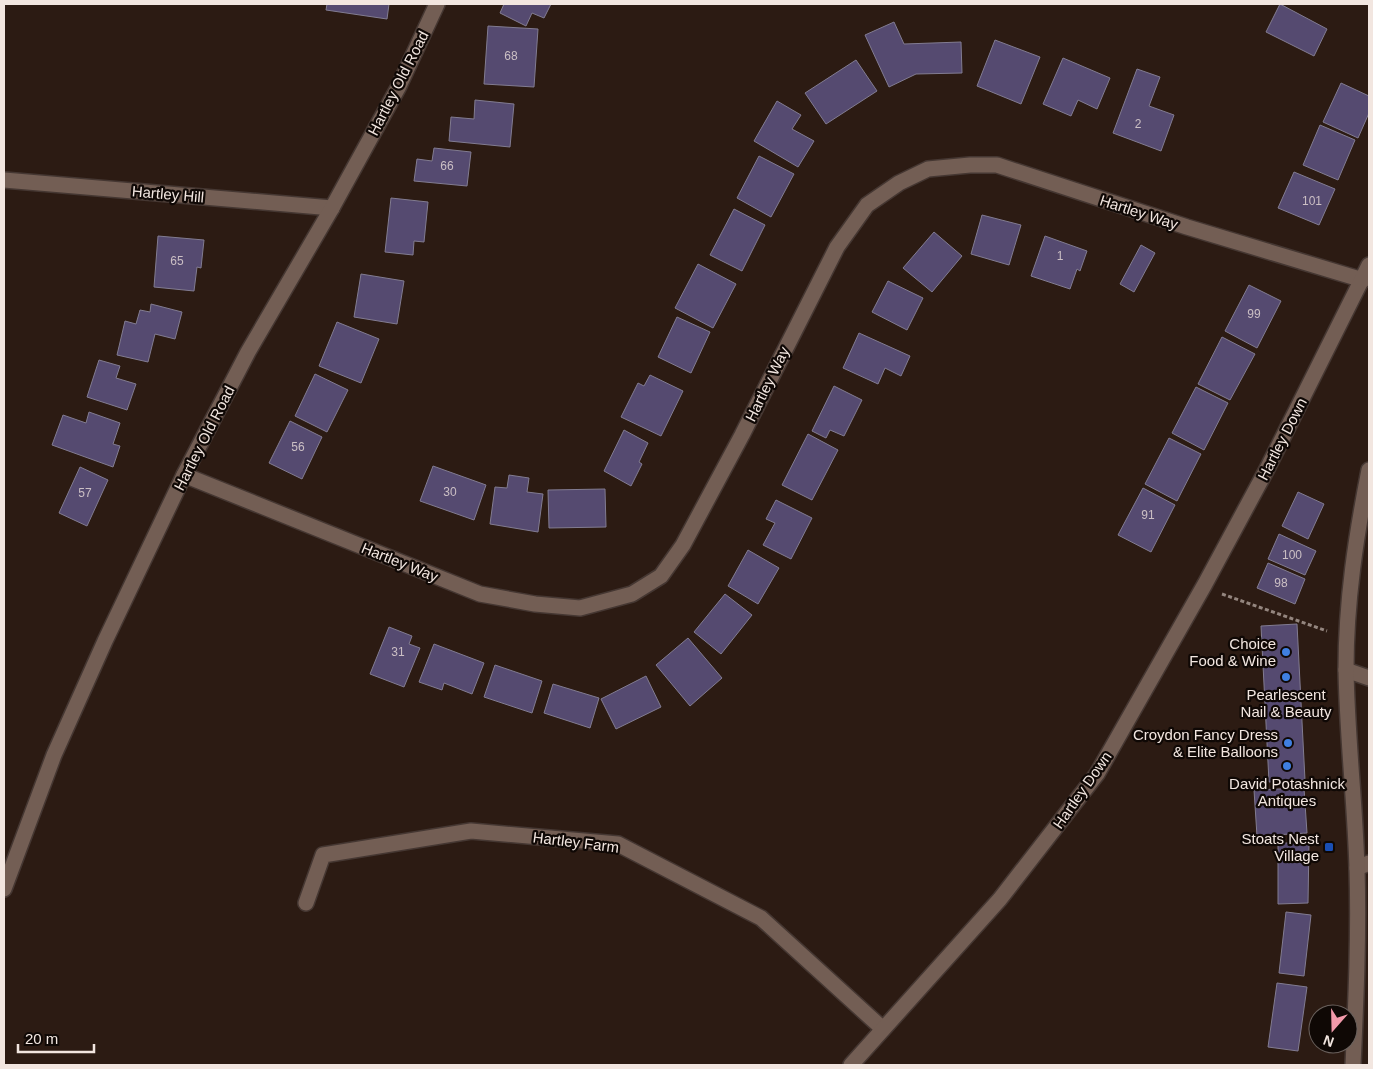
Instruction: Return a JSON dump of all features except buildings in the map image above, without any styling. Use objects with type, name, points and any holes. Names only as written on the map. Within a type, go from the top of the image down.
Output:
[{"type":"street","name":"Hartley Old Road","points":[[4,889],[54,755],[105,641],[184,475],[248,352],[332,208],[398,88],[437,4]]},
{"type":"street","name":"Hartley Way","points":[[184,475],[480,594],[535,604],[580,608],[632,594],[661,576],[684,545],[837,247],[868,205],[899,183],[928,169],[970,165],[997,165],[1186,227],[1363,280]]},
{"type":"street","name":"Hartley Hill","points":[[4,180],[332,208]]},
{"type":"street","name":"Hartley Down","points":[[851,1065],[1000,899],[1097,774],[1205,584],[1267,469],[1369,265]]},
{"type":"street","points":[[1353,1065],[1363,866],[1348,723],[1346,670],[1349,602],[1363,524],[1369,470]]},
{"type":"street","points":[[1346,670],[1369,678]]},
{"type":"street","name":"Hartley Farm","points":[[306,903],[323,855],[471,831],[618,844],[761,918],[884,1029]]},
{"type":"path","points":[[1205,584],[1226,596],[1347,638]]},
{"type":"place","name":"Choice Food & Wine","points":[[1286,652]]},
{"type":"place","name":"Pearlescent Nail & Beauty","points":[[1286,677]]},
{"type":"place","name":"Croydon Fancy Dress & Elite Balloons","points":[[1288,743]]},
{"type":"place","name":"David Potashnick Antiques","points":[[1287,766]]},
{"type":"place","name":"Stoats Nest Village","points":[[1329,847]]}]
